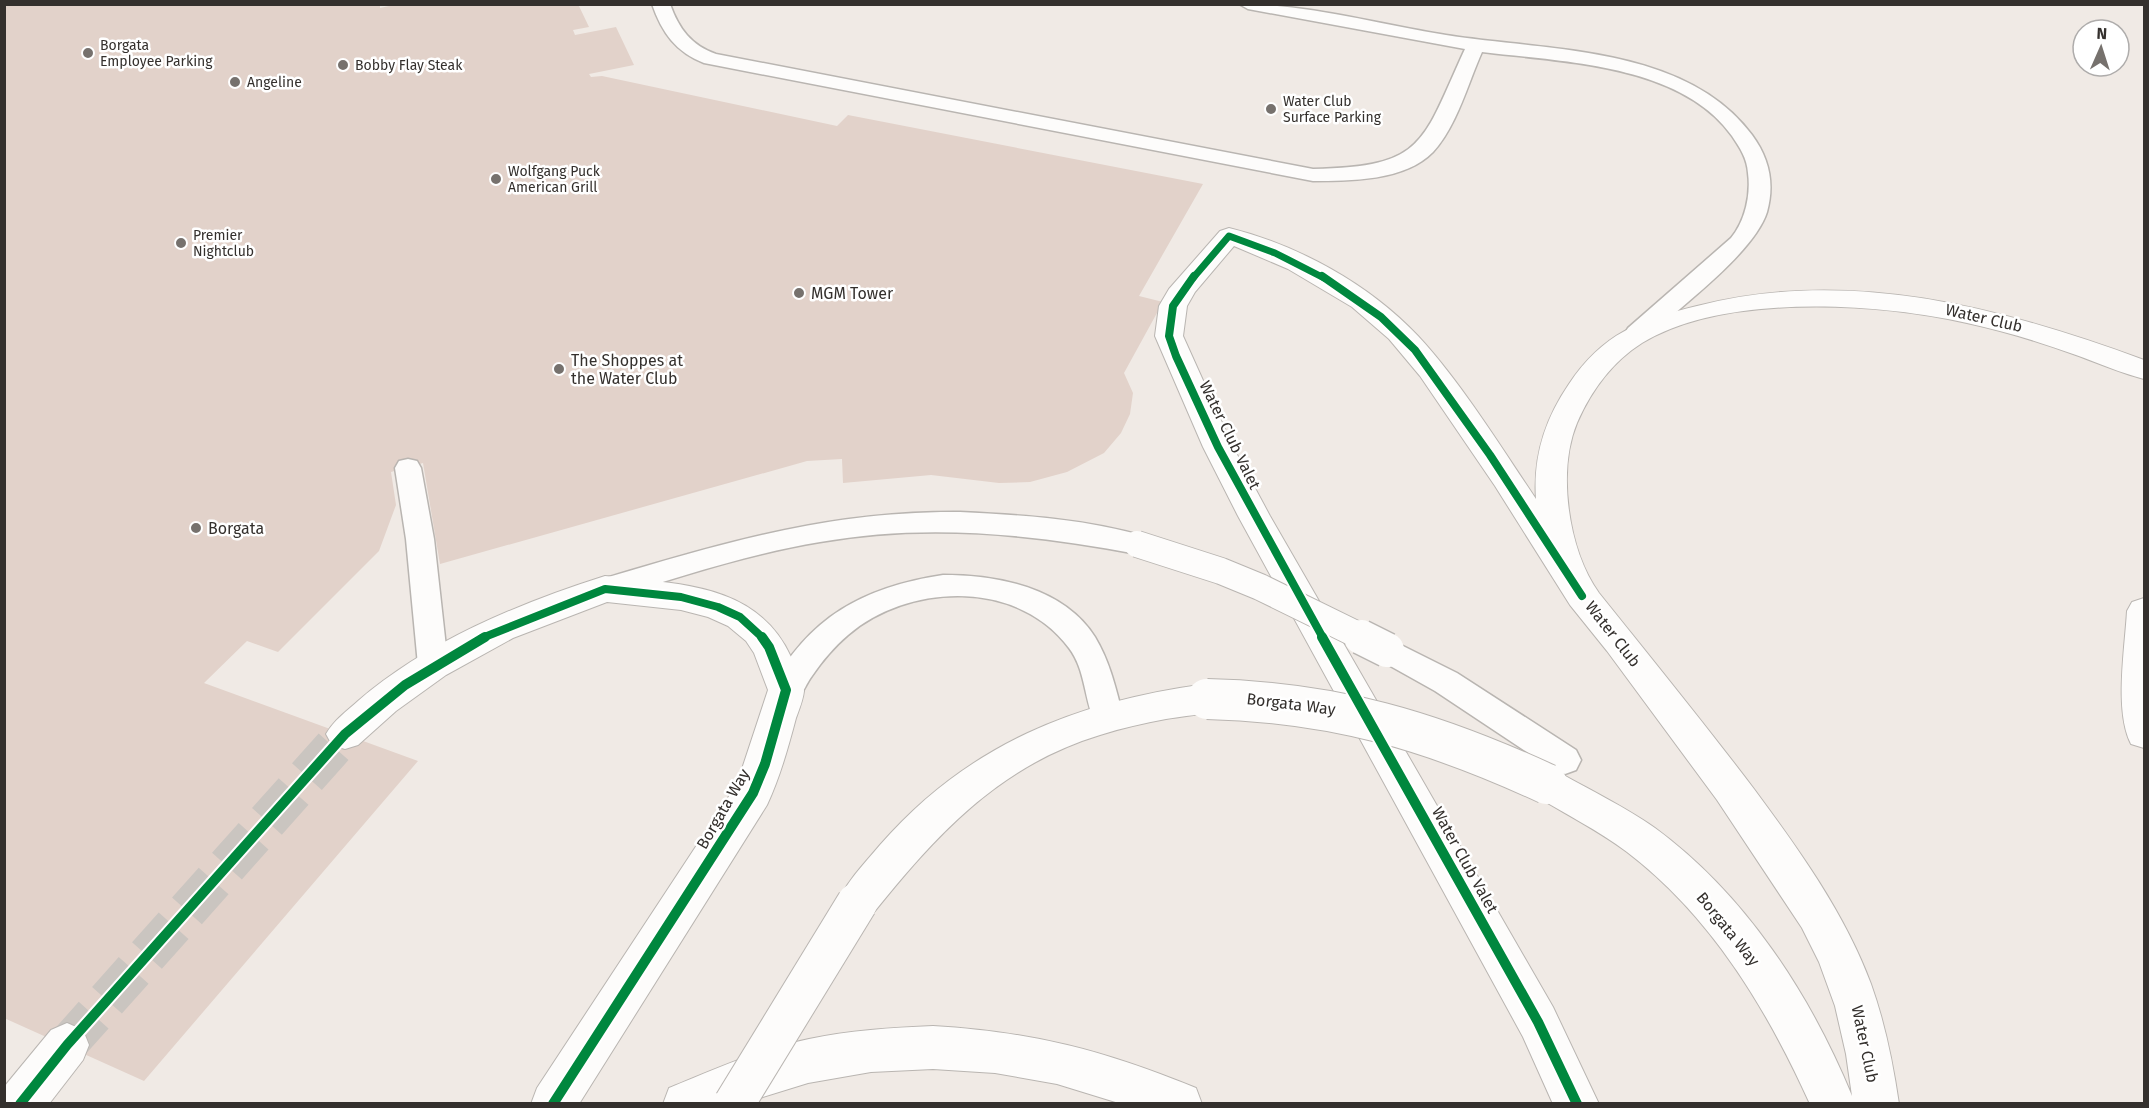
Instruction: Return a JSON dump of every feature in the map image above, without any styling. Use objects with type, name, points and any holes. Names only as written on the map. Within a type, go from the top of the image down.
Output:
[{"type":"street","name":"Water Club Valet","points":[[1577,1104],[1538,1022],[1218,447],[1169,336],[1173,306],[1183,289],[1229,236],[1267,249],[1310,270],[1376,313],[1413,348],[1517,491],[1582,596]]},
{"type":"street","name":"Water Club","points":[[1876,1104],[1872,1065],[1862,1016],[1845,970],[1816,915],[1728,788],[1614,633],[1582,596],[1564,552],[1556,522],[1551,468],[1555,441],[1563,415],[1577,392],[1608,355],[1637,333],[1697,313],[1767,300],[1843,297],[1881,299],[1970,313],[2082,346],[2145,370]]},
{"type":"street","points":[[345,735],[383,701],[433,665],[501,629],[605,589],[681,597],[718,607],[740,617],[758,632],[769,647],[786,690]]},
{"type":"street","points":[[2145,611],[2141,705],[2145,733]]},
{"type":"street","name":"Borgata Way","points":[[553,1104],[753,793],[765,764],[786,690]]},
{"type":"street","name":"Borgata Way","points":[[734,1104],[857,903],[926,822],[959,793],[1028,748],[1107,716],[1151,706],[1207,699],[1252,698],[1301,703],[1398,723],[1475,750],[1556,772],[1651,848],[1721,916],[1756,961],[1786,1010],[1813,1058],[1833,1104]]},
{"type":"street","points":[[20,1104],[67,1045]]},
{"type":"street","points":[[685,1104],[763,1073],[818,1059],[872,1049],[926,1045],[980,1048],[1036,1056],[1132,1083],[1180,1104]]},
{"type":"lane","points":[[661,4],[665,17],[683,45],[691,52],[711,59],[1288,172],[1340,175],[1375,170],[1409,159],[1426,147],[1476,45]]},
{"type":"lane","points":[[1248,4],[1476,45],[1600,63],[1658,77],[1693,92],[1714,105],[1737,126],[1757,161],[1760,198],[1746,234],[1729,253],[1637,333]]},
{"type":"lane","points":[[408,468],[420,539],[433,665]]},
{"type":"lane","points":[[605,589],[792,537],[884,524],[956,521],[1003,523],[1050,528],[1137,544],[1221,571],[1260,587],[1446,682],[1556,772]]},
{"type":"lane","points":[[786,690],[818,645],[856,613],[902,592],[950,585],[977,586],[1025,597],[1047,609],[1065,623],[1079,639],[1091,660],[1107,716]]},
{"type":"building","name":"Borgata","points":[[4,4],[380,4],[380,8],[398,4],[578,4],[589,27],[573,30],[575,35],[616,27],[634,65],[589,74],[591,77],[602,76],[837,126],[848,115],[1203,184],[1139,296],[1163,302],[1124,373],[1133,393],[1130,414],[1121,433],[1104,453],[1067,472],[1030,482],[999,483],[931,475],[843,483],[842,459],[807,461],[440,564],[423,463],[391,472],[396,505],[379,551],[278,652],[247,641],[204,683],[418,761],[144,1081],[4,1018]]},
{"type":"tunnel","points":[[67,1045],[345,734]]},
{"type":"cycle path","points":[[1577,1104],[1538,1022],[1254,516],[1218,447],[1176,356],[1169,336],[1173,306],[1183,289],[1229,236],[1275,253],[1320,275],[1362,302],[1399,333],[1430,370],[1490,455],[1582,596]]},
{"type":"cycle path","points":[[20,1104],[67,1045],[345,734],[405,685],[464,647],[501,629],[605,589],[681,597],[718,607],[740,617],[758,632],[769,647],[786,690],[765,764],[753,793],[553,1104]]},
{"type":"place","name":"Borgata Employee Parking","points":[[88,53]]},
{"type":"place","name":"Bobby Flay Steak","points":[[343,65]]},
{"type":"place","name":"Angeline","points":[[235,82]]},
{"type":"place","name":"Water Club Surface Parking","points":[[1271,109]]},
{"type":"place","name":"Wolfgang Puck American Grill","points":[[496,179]]},
{"type":"place","name":"Premier Nightclub","points":[[181,243]]},
{"type":"place","name":"MGM Tower","points":[[799,293]]},
{"type":"place","name":"The Shoppes at the Water Club","points":[[559,369]]},
{"type":"place","name":"Borgata","points":[[196,528]]}]
